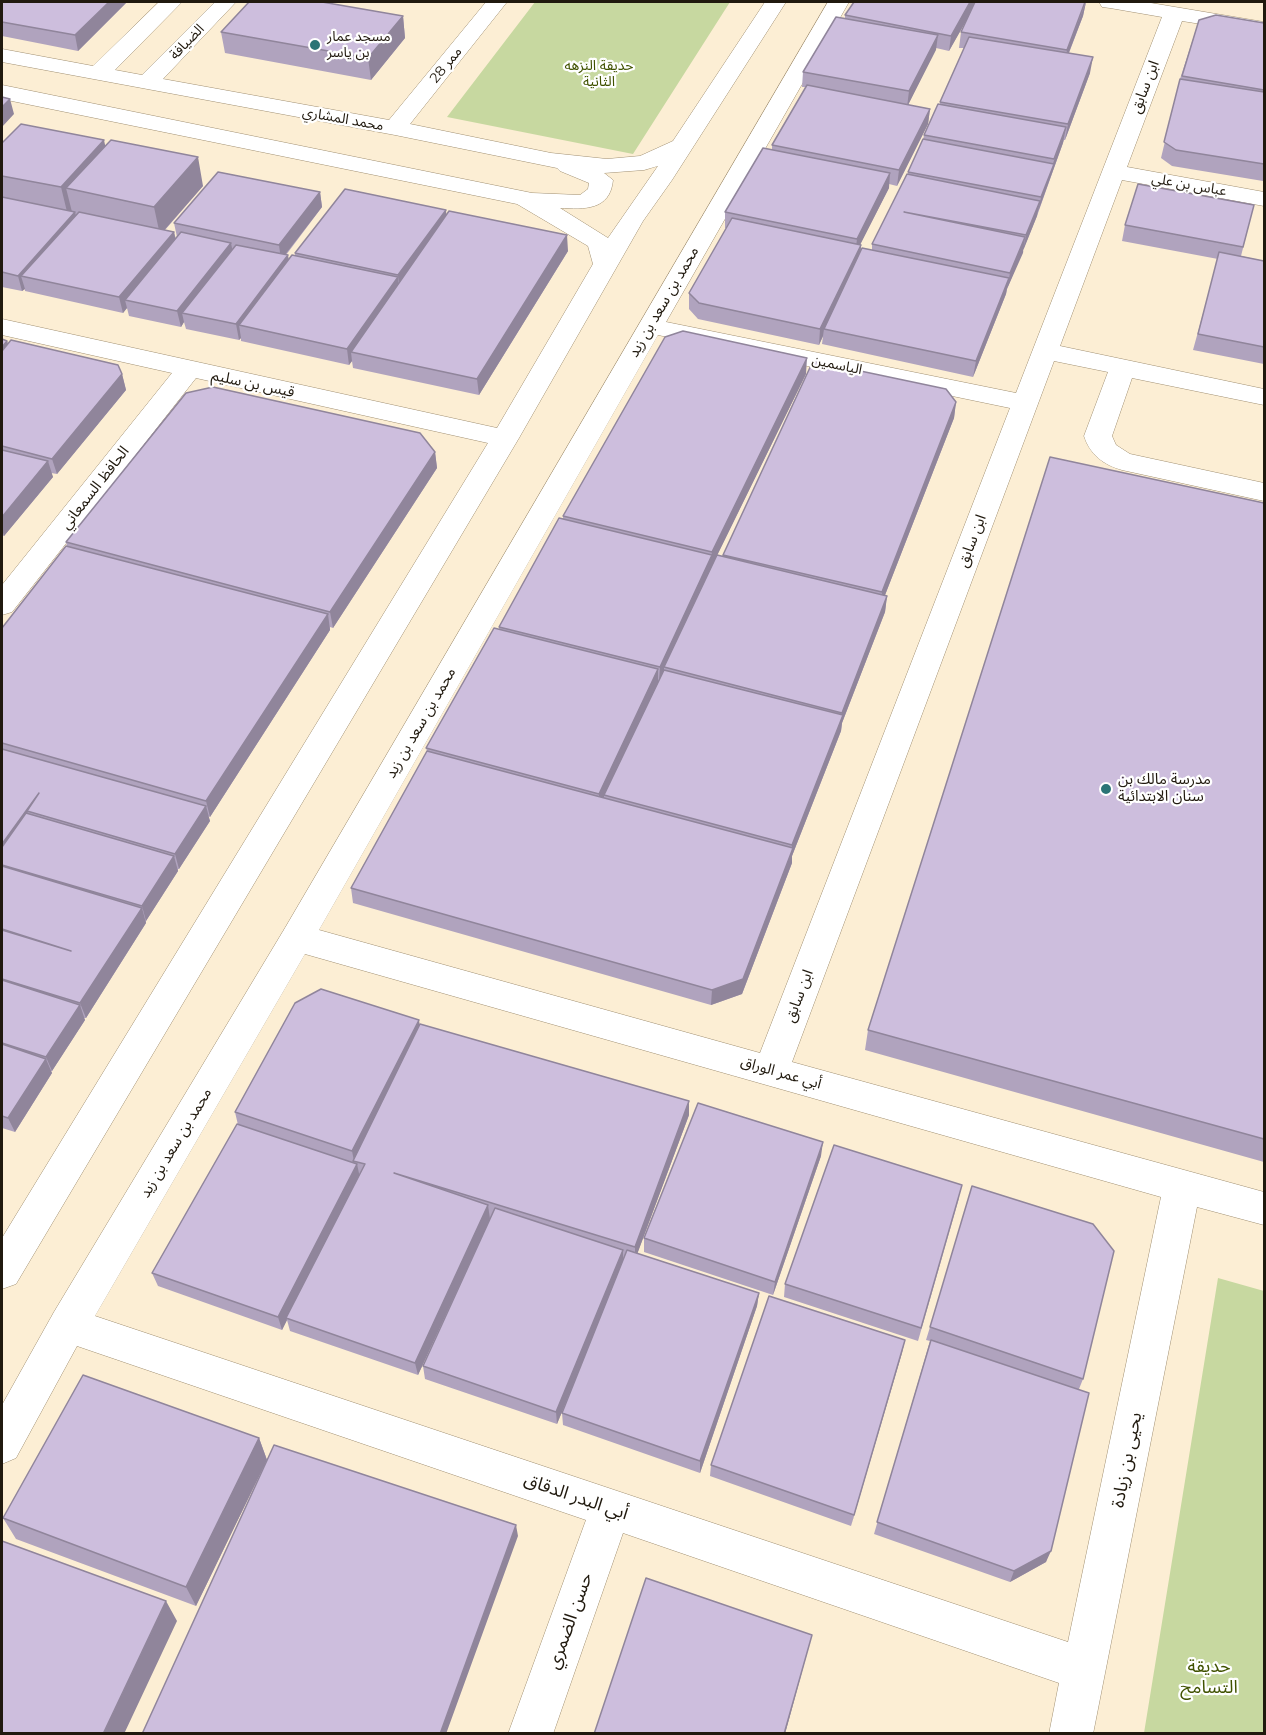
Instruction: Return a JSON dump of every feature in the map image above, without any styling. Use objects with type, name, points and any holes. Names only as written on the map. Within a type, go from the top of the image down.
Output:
[{"type":"street","points":[[98,74],[171,2]]},
{"type":"street","name":"الضيافة","points":[[147,83],[226,2]]},
{"type":"street","name":"ممر 28","points":[[395,128],[497,2]]},
{"type":"street","points":[[2,1272],[505,438],[631,220],[775,2]]},
{"type":"street","name":"محمد بن سعد بن زيد","points":[[2,1443],[838,2]]},
{"type":"street","points":[[1110,2],[1264,28]]},
{"type":"street","name":"ابن سابق","points":[[771,1071],[1174,13]]},
{"type":"street","points":[[138,34],[134,47],[138,53],[149,56],[163,54],[186,42]]},
{"type":"street","name":"محمد المشاري","points":[[2,56],[395,128],[551,160],[606,166],[644,163],[682,146]]},
{"type":"street","points":[[2,92],[54,111],[524,198],[585,202],[600,192],[601,180],[551,160]]},
{"type":"street","name":"عباس بن علي","points":[[1113,171],[1264,199]]},
{"type":"street","points":[[524,198],[599,242],[606,265]]},
{"type":"street","name":"الياسمين","points":[[650,326],[1024,404]]},
{"type":"street","name":"قيس بن سليم","points":[[2,327],[188,370],[505,438]]},
{"type":"street","points":[[1044,351],[1264,397]]},
{"type":"street","points":[[1123,367],[1098,436],[1099,443],[1108,454],[1122,461],[1264,492]]},
{"type":"street","name":"الحافظ السمعاني","points":[[2,605],[188,370]]},
{"type":"street","name":"أبي عمر الوراق","points":[[297,938],[1264,1209]]},
{"type":"street","name":"يحيى بن زيادة","points":[[1071,1734],[1182,1186]]},
{"type":"street","name":"أبي البدر الدقاق","points":[[68,1326],[1084,1669]]},
{"type":"street","name":"حسن الضمري","points":[[530,1734],[611,1509]]},
{"type":"green space","name":"حديقة النزهه الثانية","points":[[535,2],[730,2],[633,154],[447,117]]},
{"type":"green space","name":"حديقة التسامح","points":[[1218,1278],[1264,1291],[1264,1733],[1144,1733]]},
{"type":"building","points":[[2,2],[109,2],[75,35],[2,22]]},
{"type":"building","points":[[249,2],[322,2],[403,16],[368,58],[221,32]]},
{"type":"building","points":[[854,2],[970,2],[951,36],[845,15]]},
{"type":"building","points":[[975,2],[1085,2],[1067,50],[961,32]]},
{"type":"building","points":[[1216,15],[1264,23],[1264,90],[1182,76],[1199,20]]},
{"type":"building","points":[[836,17],[938,35],[909,91],[803,72]]},
{"type":"building","points":[[969,37],[1093,57],[1068,124],[940,102]]},
{"type":"building","points":[[1180,79],[1264,92],[1264,164],[1176,150],[1164,142]]},
{"type":"building","points":[[807,85],[930,109],[899,170],[772,145]]},
{"type":"building","points":[[2,97],[10,99],[2,107]]},
{"type":"building","points":[[938,104],[1066,127],[1054,159],[924,135]]},
{"type":"building","points":[[21,124],[104,140],[61,187],[2,176],[2,143]]},
{"type":"building","points":[[923,139],[1054,164],[1041,197],[908,172]]},
{"type":"building","points":[[111,140],[198,157],[154,207],[66,188]]},
{"type":"building","points":[[763,148],[890,173],[857,239],[725,212]]},
{"type":"building","points":[[218,172],[320,192],[279,245],[174,223]]},
{"type":"building","points":[[907,174],[1040,201],[1026,235],[904,212],[1025,237],[1010,273],[872,244]]},
{"type":"building","points":[[1138,184],[1254,205],[1243,247],[1125,225]]},
{"type":"building","points":[[345,189],[446,210],[398,275],[295,253]]},
{"type":"building","points":[[2,197],[75,212],[18,276],[2,272]]},
{"type":"building","points":[[449,211],[567,235],[477,379],[351,352]]},
{"type":"building","points":[[79,212],[174,232],[119,297],[21,276]]},
{"type":"building","points":[[732,218],[861,245],[820,329],[699,303],[689,293]]},
{"type":"building","points":[[181,232],[231,243],[177,311],[125,300]]},
{"type":"building","points":[[236,245],[288,255],[236,324],[182,313]]},
{"type":"building","points":[[862,248],[1009,278],[976,361],[824,329]]},
{"type":"building","points":[[1219,252],[1264,261],[1264,347],[1198,334]]},
{"type":"building","points":[[292,255],[398,277],[347,349],[239,325]]},
{"type":"building","points":[[683,331],[807,358],[712,552],[563,516],[665,337]]},
{"type":"building","points":[[11,340],[118,365],[122,374],[52,459],[2,446],[2,351]]},
{"type":"building","points":[[813,361],[946,389],[956,402],[882,592],[723,555]]},
{"type":"building","points":[[213,387],[420,433],[435,452],[330,612],[66,542],[186,393]]},
{"type":"building","points":[[2,450],[48,461],[2,517]]},
{"type":"building","name":"مدرسة مالك بن سنان الابتدائية","points":[[1050,457],[1264,503],[1264,1139],[868,1030]]},
{"type":"building","points":[[559,518],[712,555],[660,667],[499,627]]},
{"type":"building","points":[[66,546],[328,614],[206,801],[2,743],[2,628]]},
{"type":"building","points":[[717,555],[887,596],[842,713],[664,667]]},
{"type":"building","points":[[494,628],[658,669],[599,794],[426,748]]},
{"type":"building","points":[[664,670],[843,715],[792,845],[604,795]]},
{"type":"building","points":[[2,749],[206,806],[175,854],[27,811],[39,793],[2,844]]},
{"type":"building","points":[[427,751],[793,848],[743,979],[712,990],[351,888]]},
{"type":"building","points":[[26,813],[174,856],[142,906],[2,865],[2,847]]},
{"type":"building","points":[[2,866],[142,908],[80,1003],[2,979],[2,930],[71,951],[2,929]]},
{"type":"building","points":[[2,980],[80,1005],[46,1057],[2,1043]]},
{"type":"building","points":[[321,989],[419,1020],[352,1151],[235,1112],[295,1003]]},
{"type":"building","points":[[420,1024],[689,1101],[635,1247],[394,1173],[488,1205],[415,1363],[286,1318],[365,1164],[353,1161]]},
{"type":"building","points":[[2,1044],[46,1059],[8,1118],[2,1116]]},
{"type":"building","points":[[698,1103],[823,1142],[775,1282],[644,1238]]},
{"type":"building","points":[[237,1124],[357,1164],[278,1317],[152,1273]]},
{"type":"building","points":[[834,1145],[962,1185],[921,1328],[785,1284]]},
{"type":"building","points":[[972,1186],[1093,1224],[1114,1251],[1083,1379],[930,1327]]},
{"type":"building","points":[[495,1208],[623,1250],[556,1412],[423,1366]]},
{"type":"building","points":[[627,1250],[759,1293],[700,1461],[562,1413]]},
{"type":"building","points":[[769,1296],[905,1340],[854,1515],[711,1465]]},
{"type":"building","points":[[931,1340],[1089,1393],[1051,1551],[1014,1571],[877,1522]]},
{"type":"building","points":[[83,1375],[259,1438],[186,1587],[3,1518]]},
{"type":"building","points":[[274,1445],[516,1525],[440,1734],[142,1734]]},
{"type":"building","points":[[2,1541],[166,1601],[103,1734],[2,1733]]},
{"type":"building","points":[[646,1578],[812,1635],[784,1734],[594,1734]]},
{"type":"place","name":"مسجد عمار بن ياسر","points":[[315,45]]},
{"type":"place","name":"مدرسة مالك بن سنان الابتدائية","points":[[1106,789]]}]
